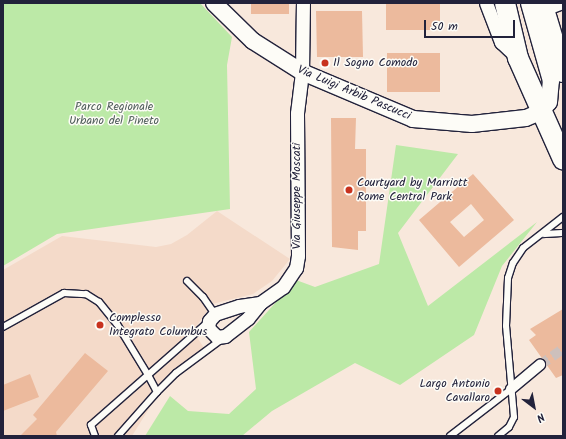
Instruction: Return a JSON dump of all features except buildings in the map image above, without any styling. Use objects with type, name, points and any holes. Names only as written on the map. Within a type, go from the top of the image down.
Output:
[{"type":"main road","points":[[505,3],[518,58],[540,112],[563,160]]},
{"type":"main road","points":[[544,4],[563,72]]},
{"type":"street","name":"Via Luigi Arbib Pascucci","points":[[214,3],[253,41],[302,72],[403,116],[427,122],[472,124],[513,121],[540,112]]},
{"type":"street","name":"Via Giuseppe Moscati","points":[[225,336],[248,318],[260,303],[283,287],[293,274],[297,262],[297,113],[302,72],[303,3]]},
{"type":"street","points":[[486,3],[501,42],[518,58]]},
{"type":"street","points":[[540,112],[549,102],[552,86],[544,4]]},
{"type":"street","name":"Via Giuseppe Moscati","points":[[212,318],[239,306],[260,303]]},
{"type":"street","points":[[212,318],[208,328],[211,334],[217,337],[225,336]]},
{"type":"street","points":[[511,389],[540,365]]},
{"type":"lane","points":[[498,436],[514,419],[505,314],[507,282],[513,263],[521,251],[544,234],[563,217]]},
{"type":"lane","points":[[544,234],[563,233]]},
{"type":"lane","points":[[95,436],[90,425],[212,318],[203,297],[187,281]]},
{"type":"lane","points":[[3,327],[64,293],[86,294],[99,302],[117,324],[157,392]]},
{"type":"lane","points":[[118,436],[176,373],[225,336]]},
{"type":"lane","points":[[450,436],[511,389]]},
{"type":"shaded area","name":"Complesso Integrato Columbus","points":[[217,211],[290,259],[272,281],[253,294],[212,304],[193,331],[208,354],[173,379],[150,407],[132,436],[3,436],[3,270],[62,236],[156,247],[171,244],[187,235]]},
{"type":"green space","name":"Parco Regionale Urbano del Pineto","points":[[3,3],[200,3],[232,37],[227,65],[230,209],[57,234],[3,266]]},
{"type":"green space","points":[[396,145],[458,154],[398,233],[428,306],[537,222],[502,266],[474,335],[400,385],[355,363],[272,411],[242,436],[145,436],[170,396],[188,411],[229,414],[256,389],[249,332],[296,280],[315,287],[379,264]]},
{"type":"tunnel","points":[[540,365],[563,349]]},
{"type":"place","name":"Il Sogno Comodo","points":[[325,63]]},
{"type":"place","name":"Courtyard by Marriott Rome Central Park","points":[[349,190]]},
{"type":"place","name":"Complesso Integrato Columbus","points":[[100,325]]},
{"type":"place","name":"Largo Antonio Cavallaro","points":[[498,391]]}]
